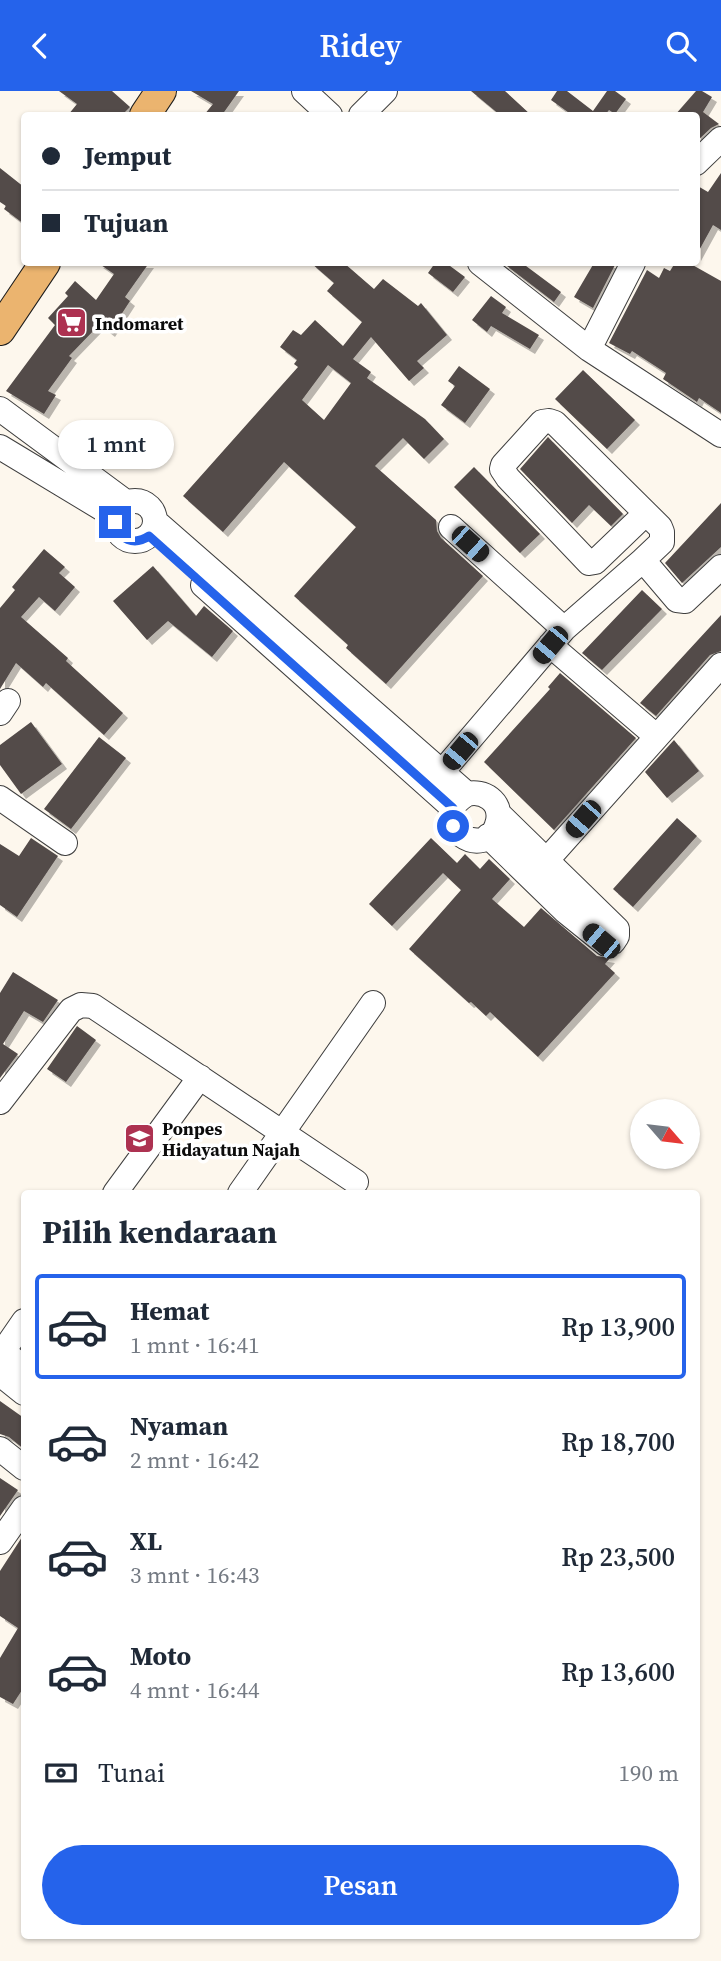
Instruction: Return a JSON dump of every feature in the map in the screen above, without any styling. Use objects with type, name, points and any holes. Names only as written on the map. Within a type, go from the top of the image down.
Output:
[{"type":"main road","points":[[147,112],[161,91]]},
{"type":"main road","points":[[0,330],[43,266]]},
{"type":"street","points":[[304,91],[327,112]]},
{"type":"street","points":[[364,112],[385,91]]},
{"type":"street","points":[[700,159],[721,139]]},
{"type":"street","points":[[484,266],[589,349],[721,435]]},
{"type":"street","points":[[589,349],[631,266]]},
{"type":"street","points":[[0,409],[121,510]]},
{"type":"street","points":[[442,772],[557,637],[659,546],[663,537],[660,527],[552,421],[542,422],[503,465],[508,478],[589,563],[595,562],[645,514]]},
{"type":"street","points":[[0,447],[121,510]]},
{"type":"street","points":[[140,501],[146,504],[155,515],[152,529],[140,541],[125,539],[118,531],[121,510],[140,501]]},
{"type":"street","points":[[452,527],[656,736]]},
{"type":"street","points":[[152,529],[442,772],[460,801]]},
{"type":"street","points":[[152,529],[460,801]]},
{"type":"street","points":[[643,560],[677,600],[685,601],[721,567]]},
{"type":"street","points":[[546,861],[721,665]]},
{"type":"street","points":[[488,836],[565,911],[606,944],[613,942],[617,929],[499,814],[491,798],[483,794],[460,801],[451,818],[457,833],[472,840],[488,836],[498,823],[499,814]]},
{"type":"street","points":[[0,798],[65,843]]},
{"type":"street","points":[[242,1190],[373,1003]]},
{"type":"street","points":[[0,1102],[71,1010],[81,1005],[93,1006],[356,1182]]},
{"type":"street","points":[[117,1190],[200,1077]]},
{"type":"street","points":[[1,1358],[21,1326]]},
{"type":"street","points":[[1,1358],[21,1367]]},
{"type":"street","points":[[1,1358],[21,1388]]},
{"type":"street","points":[[0,1450],[21,1466]]},
{"type":"street","points":[[0,1542],[21,1512]]},
{"type":"building","points":[[59,91],[112,91],[130,107],[125,112],[70,112],[77,104]]},
{"type":"building","points":[[191,91],[239,91],[224,112],[206,112],[213,104]]},
{"type":"building","points":[[471,91],[505,91],[528,112],[496,112]]},
{"type":"building","points":[[557,91],[567,91],[593,111],[607,91],[615,91],[626,99],[616,112],[568,112],[551,100]]},
{"type":"building","points":[[696,91],[702,91],[712,97],[703,112],[719,124],[700,138],[700,112],[678,112]]},
{"type":"building","points":[[0,168],[21,185],[21,222],[4,209],[6,206],[0,202]]},
{"type":"building","points":[[721,173],[721,230],[713,225],[700,249],[700,187],[708,192]]},
{"type":"building","points":[[102,266],[147,266],[125,297],[130,301],[110,332],[100,324],[69,356],[72,358],[48,391],[56,395],[44,414],[6,391],[55,325],[48,318],[68,296],[65,293],[75,281],[96,300],[114,274]]},
{"type":"building","points":[[314,266],[347,266],[374,289],[383,279],[418,306],[421,303],[447,335],[417,361],[424,368],[409,381],[371,337],[353,359],[371,372],[367,378],[425,419],[444,439],[424,459],[403,438],[375,466],[436,520],[441,538],[483,576],[386,684],[294,596],[356,527],[284,462],[223,532],[183,496],[298,367],[294,364],[297,360],[280,347],[293,330],[301,335],[315,320],[343,346],[362,322],[327,291],[334,283]],"holes":[[[328,365],[351,383],[324,420],[302,400]]]},
{"type":"building","points":[[433,266],[450,266],[465,277],[453,292],[428,273]]},
{"type":"building","points":[[507,266],[526,266],[561,292],[554,302]]},
{"type":"building","points":[[592,266],[614,266],[593,308],[574,297]]},
{"type":"building","points":[[673,266],[694,266],[721,281],[721,413],[699,398],[697,402],[663,379],[666,373],[632,351],[630,354],[609,343],[647,270],[659,278],[664,268],[670,271]]},
{"type":"building","points":[[491,296],[506,307],[502,313],[539,335],[530,349],[491,326],[487,332],[472,320]]},
{"type":"building","points":[[459,366],[490,389],[465,423],[441,405],[455,386],[448,381]]},
{"type":"building","points":[[583,370],[635,420],[607,449],[555,399]]},
{"type":"building","points":[[548,437],[623,514],[611,526],[589,505],[572,523],[520,469]]},
{"type":"building","points":[[474,467],[540,534],[520,553],[454,487]]},
{"type":"building","points":[[721,503],[721,547],[682,583],[665,563]]},
{"type":"building","points":[[44,549],[65,567],[59,573],[75,587],[55,611],[39,597],[21,617],[68,658],[66,661],[123,713],[104,735],[46,683],[43,687],[16,663],[0,689],[0,608],[15,590],[12,587]]},
{"type":"building","points":[[153,566],[196,616],[204,606],[233,631],[212,657],[168,621],[147,640],[113,601]]},
{"type":"building","points":[[642,590],[662,609],[602,670],[582,653]]},
{"type":"building","points":[[721,615],[721,651],[710,655],[656,716],[640,703]]},
{"type":"building","points":[[560,673],[636,738],[554,830],[484,762],[550,689],[548,687]]},
{"type":"building","points":[[31,722],[62,764],[21,794],[0,765],[0,745]]},
{"type":"building","points":[[99,737],[126,758],[71,829],[44,809]]},
{"type":"building","points":[[674,740],[699,771],[667,798],[645,772]]},
{"type":"building","points":[[677,818],[697,836],[633,907],[613,889]]},
{"type":"building","points":[[31,838],[58,856],[17,917],[0,905],[0,844],[19,856]]},
{"type":"building","points":[[431,838],[457,863],[465,854],[480,869],[489,859],[510,879],[492,899],[524,927],[541,908],[597,956],[610,958],[605,964],[615,973],[538,1057],[490,1012],[486,1016],[469,1003],[409,949],[461,890],[443,873],[392,926],[369,904]]},
{"type":"building","points":[[13,972],[58,1000],[43,1022],[24,1011],[3,1044],[18,1054],[0,1078],[0,993]]},
{"type":"building","points":[[77,1026],[96,1040],[66,1082],[47,1069]]},
{"type":"building","points":[[0,1401],[21,1416],[21,1447],[0,1434]]},
{"type":"building","points":[[0,1478],[18,1490],[0,1516]]},
{"type":"building","points":[[21,1539],[21,1692],[13,1704],[0,1697],[0,1658],[18,1628],[0,1616],[0,1571]]},
{"type":"place","name":"Indomaret","points":[[72,323]]},
{"type":"place","name":"Ponpes Hidayatun Najah","points":[[139,1138]]},
{"type":"route","points":[[115,522],[121,535],[130,541],[140,541],[149,536],[453,808],[453,826]]}]
